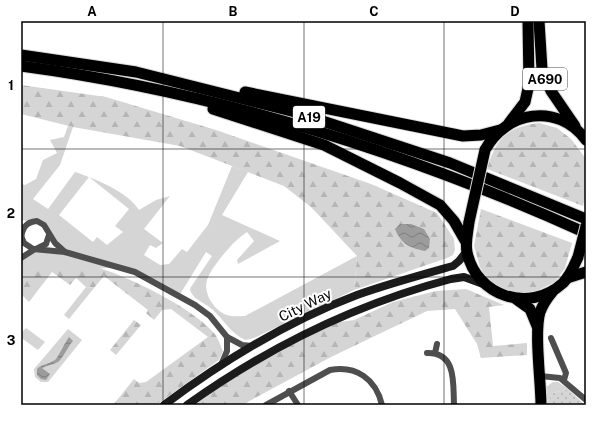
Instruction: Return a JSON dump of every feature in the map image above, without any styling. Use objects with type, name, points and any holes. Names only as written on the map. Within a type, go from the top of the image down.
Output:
[{"type":"highway","name":"A690","points":[[485,286],[473,268],[466,247],[469,222],[485,150],[491,139],[504,127],[524,102],[530,84],[528,21]]},
{"type":"highway","name":"A690","points":[[539,21],[542,69],[551,91],[586,140]]},
{"type":"highway","name":"A19","points":[[21,55],[136,72],[302,114],[450,163],[586,219]]},
{"type":"highway","name":"A19","points":[[21,66],[134,86],[230,106],[297,125],[443,173],[530,207],[586,233]]},
{"type":"highway","points":[[136,72],[463,136],[481,135],[504,127]]},
{"type":"highway","points":[[134,86],[259,123],[324,145],[400,182],[440,205],[454,221],[466,247]]},
{"type":"highway","name":"A690","points":[[504,127],[524,118],[542,116],[560,120],[576,128]]},
{"type":"highway","points":[[541,405],[538,328],[540,313],[544,304],[567,278],[578,257],[586,226]]},
{"type":"highway","points":[[567,278],[586,272]]},
{"type":"highway","points":[[485,286],[516,299],[530,309],[538,328]]},
{"type":"highway","points":[[516,299],[539,296],[557,288]]},
{"type":"main road","name":"City Way","points":[[164,405],[252,346],[302,320],[356,296],[453,266],[459,261],[466,247]]},
{"type":"main road","name":"City Way","points":[[187,405],[261,358],[360,308],[451,279],[464,277],[485,286]]},
{"type":"street","points":[[21,220],[44,225],[49,235],[65,252]]},
{"type":"street","points":[[21,240],[21,234],[25,225],[33,222]]},
{"type":"street","points":[[21,234],[24,243],[28,247],[65,252],[135,272],[195,305],[210,316],[227,337],[242,345],[252,346]]},
{"type":"street","points":[[21,258],[46,244],[49,235]]},
{"type":"street","points":[[222,365],[227,351],[227,337]]},
{"type":"street","points":[[551,338],[566,373],[564,380]]},
{"type":"street","points":[[435,352],[437,344]]},
{"type":"street","points":[[427,353],[435,352],[443,357],[452,370],[454,405]]},
{"type":"street","points":[[266,405],[289,391],[330,370],[341,368],[363,375],[371,381],[376,389],[382,405]]},
{"type":"street","points":[[540,376],[556,376],[564,380],[586,400]]},
{"type":"street","points":[[289,391],[298,405]]},
{"type":"green space","points":[[21,85],[106,97],[216,130],[371,184],[437,213],[454,239],[455,250],[453,255],[447,258],[354,290],[357,256],[311,207],[284,186],[180,146],[73,127],[21,114]]},
{"type":"green space","points":[[539,123],[557,128],[571,139],[586,159],[586,194],[583,206],[487,169],[494,149],[504,136],[519,128]]},
{"type":"green space","points":[[68,126],[73,127],[60,165],[33,199],[48,209],[75,172],[89,177],[101,182],[119,191],[134,203],[139,210],[156,200],[170,196],[144,229],[163,243],[156,248],[150,245],[144,255],[160,265],[169,264],[182,249],[187,252],[208,225],[232,166],[248,172],[222,215],[280,241],[238,264],[237,260],[254,241],[247,232],[224,254],[209,274],[206,285],[208,296],[214,306],[222,313],[231,316],[245,316],[357,256],[354,290],[254,338],[246,340],[235,334],[213,310],[195,298],[191,293],[191,287],[212,256],[206,252],[179,296],[120,267],[82,270],[36,269],[21,285],[21,258],[35,249],[64,252],[51,234],[42,226],[29,221],[21,220],[21,184],[25,185],[36,179],[43,160],[57,153],[50,140],[64,137]],"holes":[[[89,177],[129,209],[115,226],[123,232],[107,245],[97,237],[93,242],[59,215]]]},
{"type":"green space","points":[[481,209],[572,243],[565,268],[555,282],[536,291],[518,294],[504,289],[487,279],[480,267],[474,246]]},
{"type":"green space","points":[[99,268],[127,278],[160,294],[191,313],[215,334],[218,339],[223,351],[219,360],[156,405],[113,405],[134,379],[139,383],[146,382],[208,337],[171,309],[162,310],[154,320],[146,313],[148,310],[104,276],[94,288],[86,287],[76,278],[70,285],[52,272],[29,302],[23,296],[21,298],[26,277],[36,269]]},
{"type":"green space","points":[[86,287],[94,288],[69,319],[64,315]]},
{"type":"green space","points":[[466,289],[504,305],[489,307],[493,346],[527,343],[527,355],[481,358],[477,344],[455,309],[427,311],[331,357],[242,405],[187,405],[326,324],[354,320],[393,302],[436,291]]},
{"type":"green space","points":[[134,320],[141,325],[116,355],[110,350]]},
{"type":"green space","points":[[26,328],[45,342],[38,350],[23,339],[21,333]]},
{"type":"green space","points":[[68,329],[82,340],[48,382],[41,382],[35,377],[34,369]]},
{"type":"green space","points":[[553,382],[558,382],[568,389],[553,393],[546,405],[546,387]]},
{"type":"green space","points":[[568,389],[585,405],[546,405],[553,393]]},
{"type":"water","points":[[400,224],[411,224],[424,229],[430,239],[429,248],[425,251],[420,250],[410,247],[403,242],[395,229]]},
{"type":"water","points":[[69,337],[73,341],[59,361],[42,368],[50,374],[46,380],[41,379],[37,375],[37,369],[55,360]]}]
